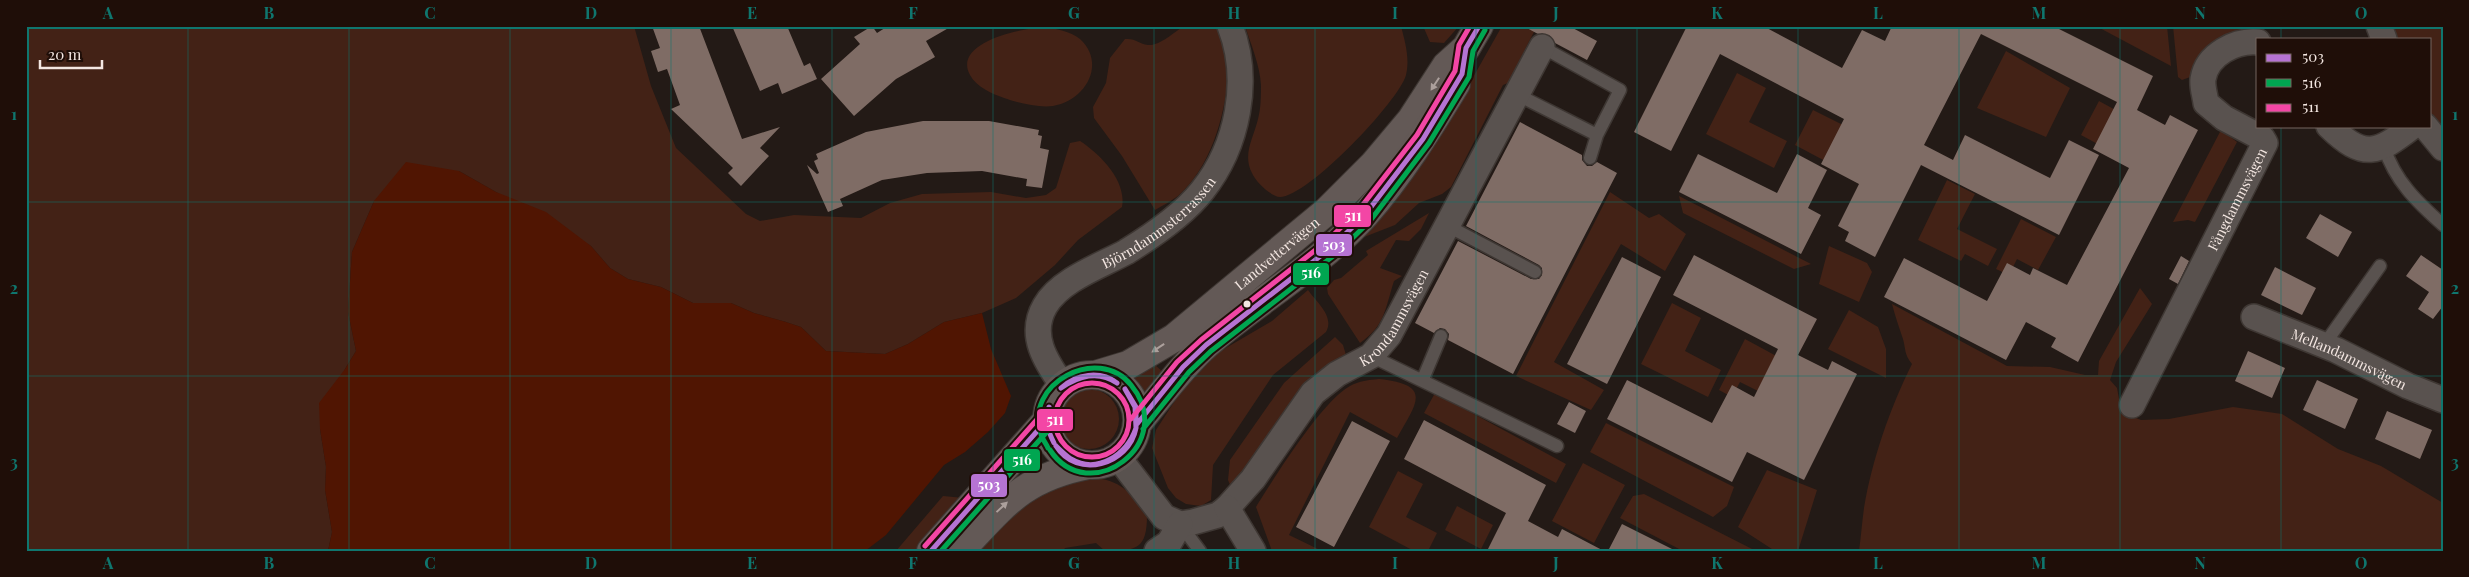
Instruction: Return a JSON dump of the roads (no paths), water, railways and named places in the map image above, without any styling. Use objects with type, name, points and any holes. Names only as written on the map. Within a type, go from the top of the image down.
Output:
[{"type":"street","name":"Björndammsterrassen","points":[[1062,386],[1045,360],[1040,346],[1038,330],[1041,315],[1051,298],[1068,284],[1127,251],[1182,212],[1202,191],[1216,171],[1236,123],[1241,87],[1240,57],[1230,26]]},
{"type":"street","points":[[2379,26],[2384,38]]},
{"type":"street","name":"Landvettervägen","points":[[1095,375],[1128,365],[1174,338],[1327,211],[1411,120],[1446,66],[1473,37]]},
{"type":"street","name":"Landvettervägen","points":[[1137,424],[1182,367],[1206,345],[1332,247],[1364,216],[1423,139],[1462,74],[1473,37]]},
{"type":"street","name":"Fångdammsvägen","points":[[2132,405],[2265,144],[2262,138],[2224,118],[2206,103],[2203,77],[2215,57],[2226,49],[2246,41],[2256,42]]},
{"type":"street","name":"Krondammsvägen","points":[[1180,524],[1209,518],[1227,508],[1253,479],[1312,393],[1337,374],[1372,356],[1389,335],[1542,47]]},
{"type":"street","points":[[2332,128],[2353,145],[2368,150],[2384,147],[2410,128]]},
{"type":"street","points":[[2426,128],[2443,148]]},
{"type":"street","name":"Mellandammsvägen","points":[[2254,317],[2324,345],[2443,400]]},
{"type":"street","points":[[960,551],[1020,491],[1057,472],[1088,465],[1104,464],[1118,457],[1131,442],[1137,424],[1136,410],[1126,390],[1115,381],[1095,375],[1078,377],[1062,386],[1050,404],[1047,420],[1049,433],[1059,450],[1075,462],[1088,465]]},
{"type":"street","points":[[931,551],[1047,420]]},
{"type":"street","points":[[1118,457],[1164,517],[1180,524],[1169,543],[1157,551]]},
{"type":"street","points":[[1227,508],[1253,551]]},
{"type":"lane","points":[[1542,47],[1620,90],[1597,135],[1590,158]]},
{"type":"lane","points":[[1516,94],[1597,135]]},
{"type":"lane","points":[[2384,147],[2390,167],[2411,196],[2443,225]]},
{"type":"lane","points":[[1446,225],[1535,272]]},
{"type":"lane","points":[[2324,345],[2380,266]]},
{"type":"lane","points":[[1423,380],[1441,336]]},
{"type":"lane","points":[[1372,356],[1557,446]]},
{"type":"lane","points":[[1180,524],[1200,551]]}]
